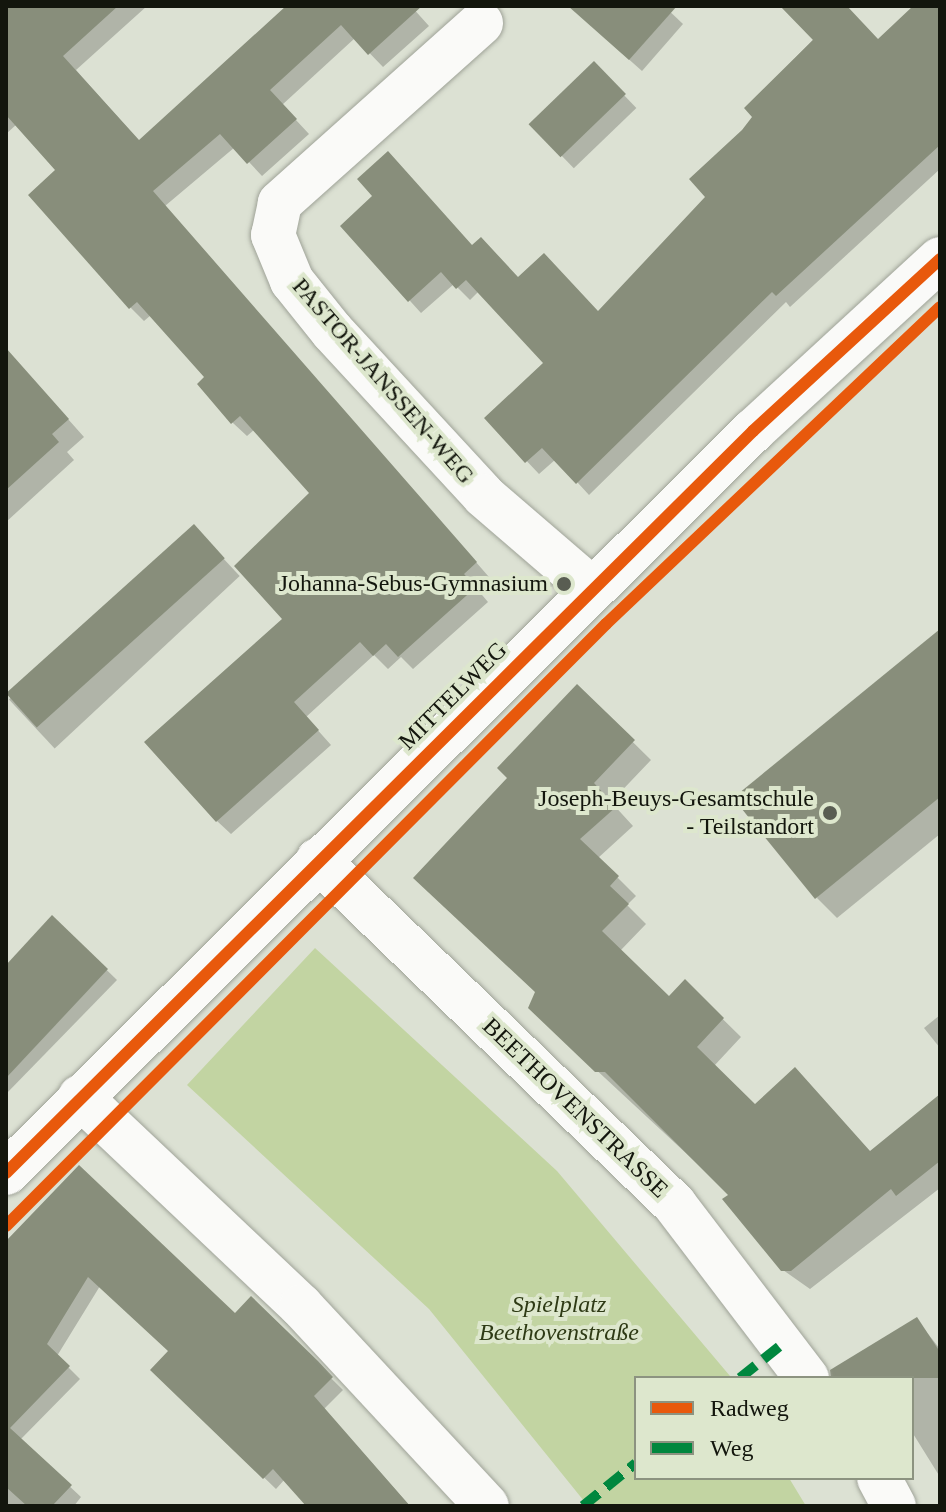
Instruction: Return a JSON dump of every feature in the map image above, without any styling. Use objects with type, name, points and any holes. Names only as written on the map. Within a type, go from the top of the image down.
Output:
[{"type":"street","name":"PASTOR-JANSSEN-WEG","points":[[481,23],[280,203],[273,235],[292,281],[332,331],[484,496],[592,589]]},
{"type":"street","name":"MITTELWEG","points":[[6,1173],[592,589],[940,259]]},
{"type":"street","name":"BEETHOVENSTRASSE","points":[[318,860],[675,1205],[805,1376]]},
{"type":"street","points":[[80,1097],[301,1306],[487,1506]]},
{"type":"street","points":[[880,1480],[894,1506]]},
{"type":"green space","name":"Spielplatz Beethovenstraße","points":[[315,948],[557,1171],[730,1376],[634,1376],[634,1480],[790,1480],[806,1506],[588,1506],[429,1309],[187,1085]]},
{"type":"building","points":[[6,6],[118,6],[63,56],[139,140],[286,6],[422,6],[368,55],[341,25],[270,90],[297,119],[247,164],[220,134],[153,191],[477,562],[464,574],[476,587],[398,657],[386,644],[373,656],[360,642],[294,702],[319,730],[216,822],[144,742],[282,619],[234,566],[309,493],[240,416],[231,424],[197,384],[204,377],[137,302],[129,309],[28,195],[55,170],[6,115]]},
{"type":"building","points":[[568,6],[677,6],[629,60]]},
{"type":"building","points":[[780,6],[847,6],[878,39],[913,6],[940,6],[940,145],[776,296],[772,292],[576,484],[542,448],[525,463],[484,418],[543,363],[466,280],[456,289],[441,272],[408,302],[340,226],[372,196],[357,179],[388,151],[472,245],[481,237],[518,277],[544,253],[598,311],[705,197],[689,179],[742,130],[752,117],[744,108],[813,40]]},
{"type":"building","points":[[594,61],[626,94],[560,157],[529,124]]},
{"type":"building","points":[[6,348],[69,419],[52,434],[59,442],[6,490]]},
{"type":"building","points":[[194,524],[225,558],[37,727],[6,693]]},
{"type":"building","points":[[940,629],[940,797],[815,899],[733,798]]},
{"type":"building","points":[[577,684],[635,740],[594,783],[616,807],[580,839],[619,876],[610,886],[629,904],[602,931],[669,996],[685,979],[724,1018],[697,1047],[755,1104],[795,1067],[870,1151],[940,1094],[940,1161],[896,1196],[891,1189],[791,1271],[781,1271],[722,1199],[728,1195],[605,1072],[595,1072],[528,1008],[535,992],[413,878],[507,778],[497,768]]},
{"type":"building","points":[[52,915],[108,969],[6,1078],[6,965]]},
{"type":"building","points":[[79,1165],[235,1313],[251,1296],[318,1361],[333,1377],[314,1396],[410,1506],[306,1506],[273,1469],[263,1479],[150,1370],[168,1351],[88,1277],[47,1344],[70,1366],[10,1428],[72,1485],[52,1506],[27,1506],[6,1487],[6,1241]]},
{"type":"building","points":[[917,1317],[940,1352],[940,1378],[831,1376],[830,1370]]},
{"type":"marked path","points":[[742,1376],[781,1345]]},
{"type":"marked path","points":[[583,1506],[634,1465]]},
{"type":"cycle path","points":[[6,1173],[753,431],[940,259]]},
{"type":"cycle path","points":[[6,1226],[606,624],[940,307]]},
{"type":"place","name":"Johanna-Sebus-Gymnasium","points":[[564,584]]},
{"type":"place","name":"Joseph-Beuys-Gesamtschule - Teilstandort","points":[[830,813]]}]
